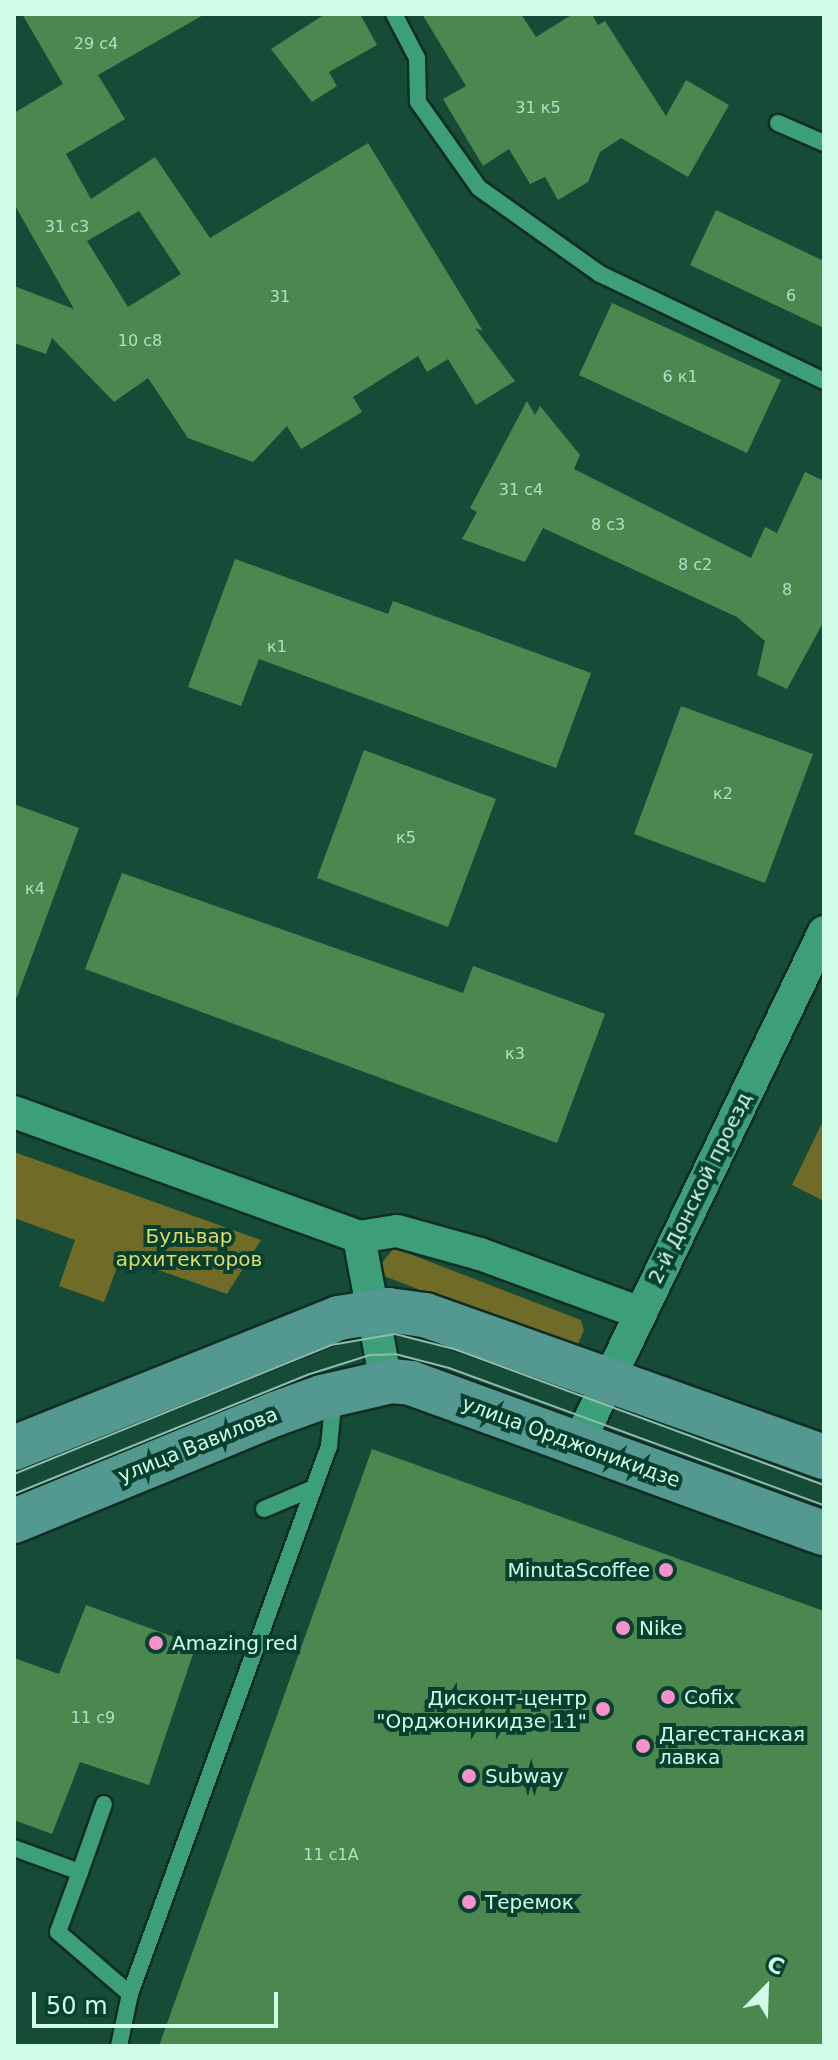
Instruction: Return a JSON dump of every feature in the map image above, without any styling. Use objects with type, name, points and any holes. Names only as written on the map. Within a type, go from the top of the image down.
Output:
[{"type":"main road","points":[[14,1448],[339,1318],[372,1311],[425,1315],[824,1457]]},
{"type":"main road","name":"улица Вавилова","points":[[14,1521],[334,1394],[386,1382]]},
{"type":"main road","name":"улица Орджоникидзе","points":[[386,1382],[411,1383],[824,1533]]},
{"type":"street","name":"2-й Донской проезд","points":[[578,1444],[824,932]]},
{"type":"street","points":[[14,1112],[359,1237],[397,1231],[480,1254],[640,1313]]},
{"type":"street","points":[[359,1237],[386,1382]]},
{"type":"lane","points":[[394,14],[417,58],[418,102],[479,188],[600,274],[824,381]]},
{"type":"lane","points":[[778,123],[824,143]]},
{"type":"lane","points":[[119,2046],[118,2028],[333,1432],[334,1394]]},
{"type":"lane","points":[[264,1509],[314,1488]]},
{"type":"lane","points":[[104,1804],[58,1932],[130,1994]]},
{"type":"lane","points":[[14,1848],[80,1872]]},
{"type":"green space","points":[[824,1119],[824,1201],[792,1185]]},
{"type":"green space","name":"Бульвар архитекторов","points":[[14,1152],[261,1240],[227,1294],[121,1257],[104,1302],[59,1286],[75,1240],[14,1218]]},
{"type":"green space","points":[[394,1248],[581,1320],[584,1330],[578,1344],[570,1348],[384,1276],[380,1265]]},
{"type":"building","points":[[22,14],[205,14],[98,75],[125,119],[66,154],[91,199],[155,157],[210,238],[368,143],[483,331],[475,328],[515,381],[476,405],[448,359],[427,372],[418,356],[353,397],[362,412],[301,449],[287,426],[253,462],[188,438],[148,378],[114,402],[52,338],[46,354],[14,343],[14,286],[74,309],[14,204],[14,113],[63,84]],"holes":[[[139,211],[181,274],[128,307],[87,241]]]},
{"type":"building","points":[[325,14],[360,14],[377,45],[329,72],[337,86],[312,102],[271,49]]},
{"type":"building","points":[[422,14],[521,14],[536,37],[573,14],[592,14],[598,25],[605,21],[666,116],[686,80],[729,105],[688,177],[621,138],[600,152],[588,182],[558,200],[545,177],[530,184],[509,149],[483,166],[443,99],[466,86]]},
{"type":"building","points":[[716,210],[824,261],[824,328],[690,265]]},
{"type":"building","points":[[612,303],[781,380],[747,453],[579,375]]},
{"type":"building","points":[[527,401],[535,415],[540,406],[580,455],[574,469],[751,558],[765,527],[777,533],[805,472],[824,481],[824,621],[787,689],[757,675],[765,641],[737,617],[543,528],[525,562],[462,539],[477,512],[470,508]]},
{"type":"building","points":[[235,559],[388,614],[393,601],[591,673],[556,768],[259,659],[241,706],[188,687]]},
{"type":"building","points":[[681,706],[813,754],[765,883],[634,834]]},
{"type":"building","points":[[364,750],[496,799],[448,927],[317,878]]},
{"type":"building","points":[[14,804],[79,828],[17,997],[14,997]]},
{"type":"building","points":[[122,873],[463,993],[473,966],[605,1014],[557,1143],[85,969]]},
{"type":"building","name":"Дисконт-центр \"Орджоникидзе 11\"","points":[[372,1449],[824,1611],[824,2046],[159,2046]]},
{"type":"building","points":[[86,1605],[196,1645],[149,1785],[80,1762],[52,1834],[14,1820],[14,1658],[59,1674]]},
{"type":"tram line","points":[[14,1474],[331,1345],[395,1334],[454,1349],[824,1485]]},
{"type":"tram line","points":[[14,1494],[310,1374],[370,1355],[395,1354],[449,1368],[824,1505]]},
{"type":"place","name":"MinutaScoffee","points":[[666,1570]]},
{"type":"place","name":"Nike","points":[[623,1628]]},
{"type":"place","name":"Amazing red","points":[[156,1643]]},
{"type":"place","name":"Cofix","points":[[668,1697]]},
{"type":"place","name":"Дисконт-центр \"Орджоникидзе 11\"","points":[[603,1709]]},
{"type":"place","name":"Дагестанская лавка","points":[[643,1746]]},
{"type":"place","name":"Subway","points":[[469,1776]]},
{"type":"place","name":"Теремок","points":[[469,1902]]}]
